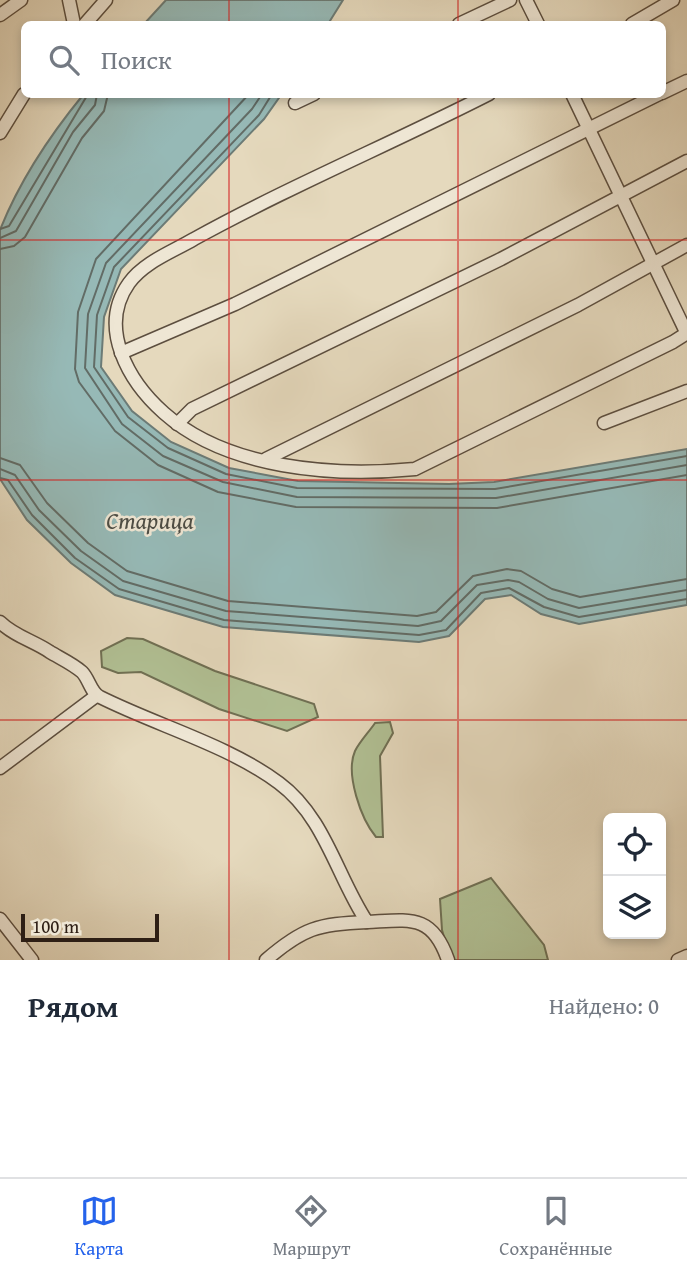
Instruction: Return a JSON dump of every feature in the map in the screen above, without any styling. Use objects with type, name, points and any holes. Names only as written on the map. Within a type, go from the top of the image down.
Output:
[{"type":"street","points":[[0,15],[21,0]]},
{"type":"street","points":[[69,0],[73,21]]},
{"type":"street","points":[[88,21],[106,0]]},
{"type":"street","points":[[465,21],[510,0]]},
{"type":"street","points":[[526,0],[536,21]]},
{"type":"street","points":[[637,21],[673,0]]},
{"type":"street","points":[[666,92],[687,81]]},
{"type":"street","points":[[0,133],[21,98]]},
{"type":"street","points":[[295,103],[306,98]]},
{"type":"street","points":[[481,98],[228,220],[140,270],[127,285],[117,307],[116,327],[121,353],[146,397],[177,424],[212,446],[244,457],[266,459],[282,466],[390,471],[415,469],[687,333],[574,98]]},
{"type":"street","points":[[121,353],[234,304],[653,98]]},
{"type":"street","points":[[177,424],[192,409],[501,259],[687,161]]},
{"type":"street","points":[[266,459],[653,265],[687,245]]},
{"type":"street","points":[[604,423],[687,391]]},
{"type":"street","points":[[0,622],[9,631],[38,643],[83,673],[96,696],[214,748],[279,783],[304,807],[317,827],[354,902],[367,922]]},
{"type":"street","points":[[0,768],[96,696]]},
{"type":"street","points":[[0,919],[32,960]]},
{"type":"street","points":[[266,960],[306,930],[332,923],[408,920],[423,922],[436,933],[448,960]]},
{"type":"street","points":[[678,960],[687,956]]},
{"type":"green space","points":[[127,638],[143,639],[215,671],[314,704],[318,717],[287,731],[219,709],[141,672],[118,673],[102,667],[101,651]]},
{"type":"green space","points":[[390,722],[393,733],[380,756],[383,837],[376,837],[356,796],[352,761],[357,747],[375,723]]},
{"type":"green space","points":[[491,878],[544,945],[548,960],[451,960],[442,930],[440,899]]},
{"type":"water","points":[[166,0],[343,0],[330,21],[147,21]]},
{"type":"water","name":"Старица","points":[[81,98],[279,98],[264,119],[121,269],[104,317],[101,367],[132,411],[171,442],[229,468],[298,481],[449,484],[494,482],[687,449],[687,605],[579,624],[541,614],[511,595],[485,599],[449,636],[419,642],[223,627],[115,595],[71,563],[27,520],[0,479],[0,230],[16,194],[59,126]]}]
